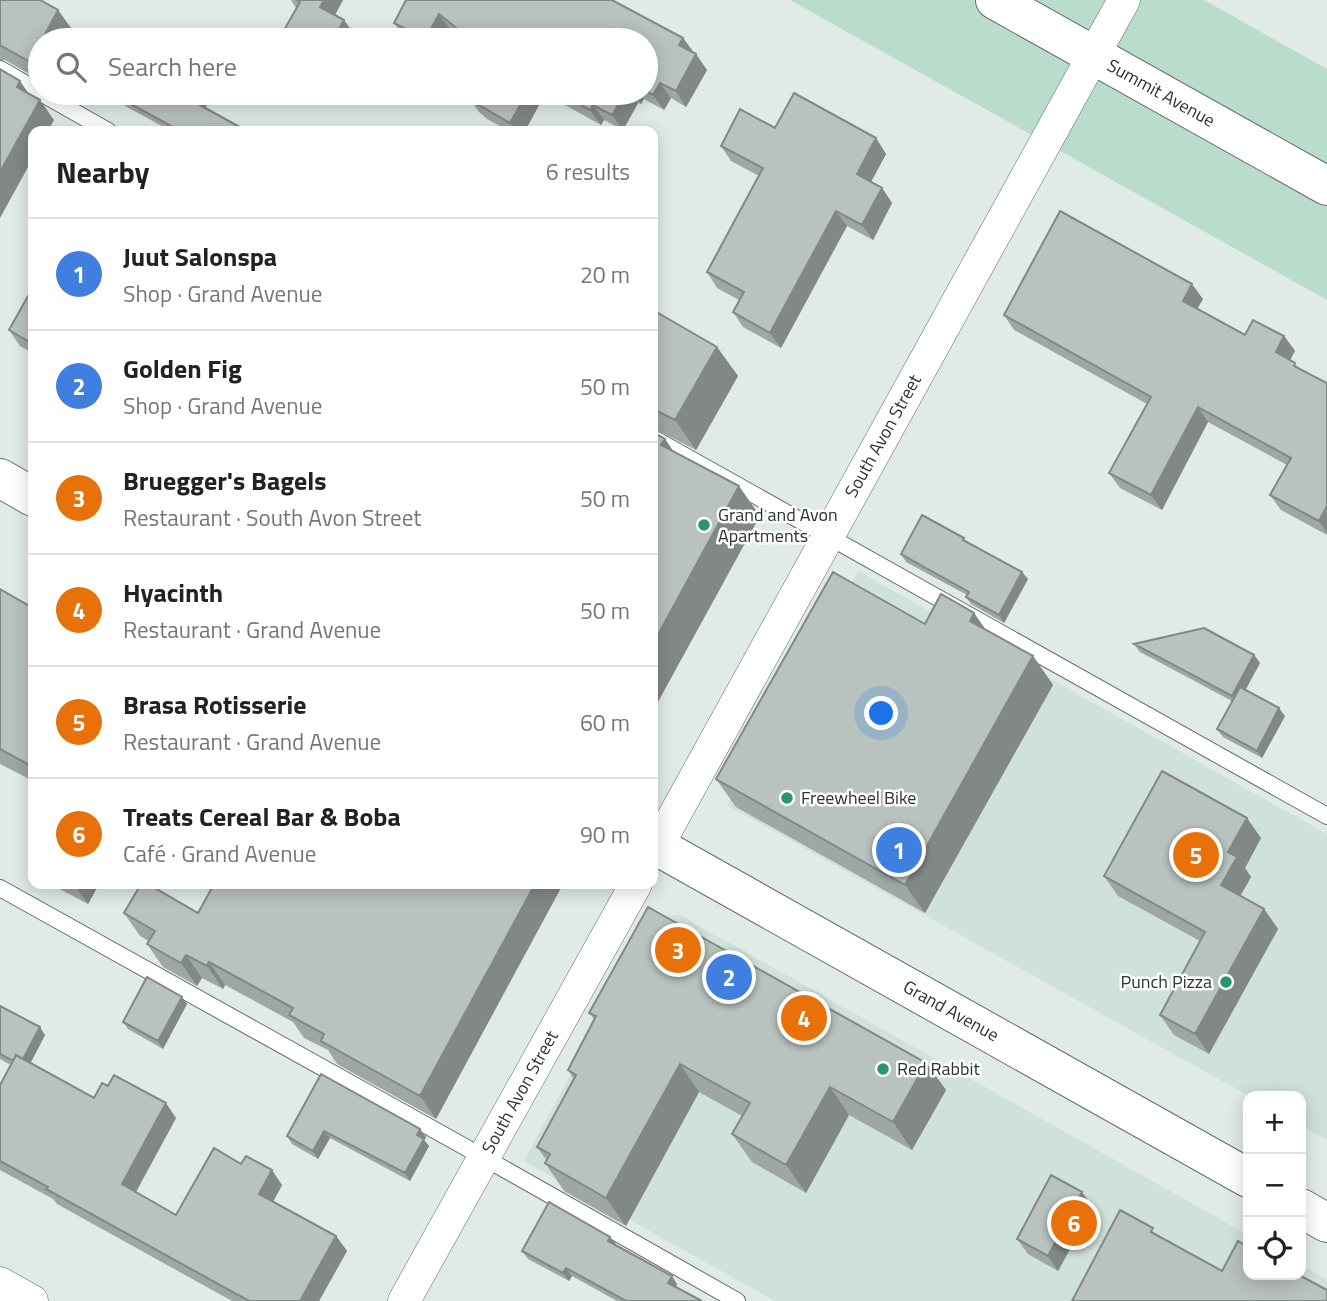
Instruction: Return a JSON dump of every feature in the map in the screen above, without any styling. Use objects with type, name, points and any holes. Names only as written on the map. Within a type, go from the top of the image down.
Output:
[{"type":"main road","name":"Summit Avenue","points":[[995,0],[1327,186]]},
{"type":"main road","points":[[0,478],[28,493]]},
{"type":"main road","name":"Grand Avenue","points":[[658,850],[1243,1175]]},
{"type":"main road","points":[[1306,1211],[1327,1223]]},
{"type":"street","name":"South Avon Street","points":[[658,841],[1124,0]]},
{"type":"street","name":"South Avon Street","points":[[404,1301],[633,889]]},
{"type":"street","points":[[0,1283],[32,1301]]},
{"type":"lane","points":[[0,69],[28,85]]},
{"type":"lane","points":[[63,105],[99,126]]},
{"type":"lane","points":[[658,441],[1327,816]]},
{"type":"lane","points":[[0,888],[737,1301]]},
{"type":"shaded area","points":[[858,571],[1327,834],[1327,1140],[1306,1128],[1306,1091],[1243,1093],[727,805]]},
{"type":"shaded area","points":[[678,914],[1243,1232],[1243,1280],[1306,1280],[1306,1268],[1327,1280],[1327,1301],[775,1301],[524,1161],[651,924],[660,917]]},
{"type":"green space","points":[[790,0],[1204,0],[1327,69],[1327,300]]},
{"type":"building","points":[[0,0],[40,0],[58,10],[48,28],[28,28],[28,61],[0,45]]},
{"type":"building","points":[[297,0],[324,0],[320,7],[344,20],[340,28],[285,28],[300,2]]},
{"type":"building","points":[[406,0],[612,0],[683,38],[679,45],[696,54],[676,91],[660,83],[658,86],[658,28],[456,28],[439,14],[431,28],[404,28],[394,23]]},
{"type":"building","points":[[0,69],[20,81],[17,87],[28,93],[28,105],[37,105],[0,172]]},
{"type":"building","points":[[794,93],[876,138],[857,174],[882,188],[862,225],[836,211],[770,333],[733,312],[744,292],[707,272],[763,168],[721,146],[740,109],[775,128]]},
{"type":"building","points":[[133,105],[200,105],[238,126],[171,126]]},
{"type":"building","points":[[479,105],[520,105],[510,123]]},
{"type":"building","points":[[593,105],[618,105],[612,115]]},
{"type":"building","points":[[1060,211],[1192,284],[1183,301],[1245,335],[1253,320],[1284,336],[1276,352],[1295,363],[1294,366],[1327,383],[1327,506],[1319,521],[1270,495],[1291,458],[1198,407],[1151,495],[1109,473],[1151,397],[1004,315]]},
{"type":"building","points":[[28,296],[28,341],[9,330]]},
{"type":"building","points":[[658,313],[717,347],[675,420],[658,412]]},
{"type":"building","points":[[658,435],[665,439],[661,445],[739,486],[658,635]]},
{"type":"building","points":[[922,515],[1022,572],[999,615],[966,597],[969,592],[901,554]]},
{"type":"building","points":[[833,572],[925,624],[941,594],[974,613],[970,621],[1033,656],[905,885],[716,779]]},
{"type":"building","points":[[0,589],[28,605],[28,764],[0,749]]},
{"type":"building","points":[[1204,628],[1254,655],[1232,696],[1134,644]]},
{"type":"building","points":[[1240,687],[1279,708],[1257,751],[1217,729]]},
{"type":"building","points":[[1162,771],[1247,818],[1228,852],[1237,857],[1221,885],[1264,909],[1195,1034],[1160,1015],[1205,932],[1104,876]]},
{"type":"building","points":[[138,889],[157,889],[198,913],[211,889],[532,889],[420,1096],[321,1041],[324,1034],[289,1015],[293,1008],[209,962],[207,966],[186,955],[181,963],[147,944],[155,931],[124,913]]},
{"type":"building","points":[[648,907],[926,1063],[893,1122],[830,1087],[786,1165],[732,1134],[750,1103],[680,1064],[606,1198],[545,1163],[550,1154],[537,1147],[576,1075],[568,1070],[596,1016],[589,1013]]},
{"type":"building","points":[[147,977],[182,997],[158,1041],[123,1022]]},
{"type":"building","points":[[0,1006],[40,1027],[23,1059],[16,1055],[13,1061],[0,1054]]},
{"type":"building","points":[[16,1055],[94,1098],[102,1083],[108,1086],[114,1075],[166,1103],[122,1184],[176,1215],[214,1148],[241,1164],[246,1156],[272,1170],[259,1194],[336,1236],[300,1301],[249,1301],[0,1161],[0,1085]]},
{"type":"building","points":[[321,1074],[420,1129],[417,1135],[424,1139],[405,1173],[324,1131],[313,1151],[287,1136]]},
{"type":"building","points":[[1051,1175],[1082,1192],[1048,1256],[1017,1239]]},
{"type":"building","points":[[549,1202],[610,1237],[608,1241],[672,1276],[668,1283],[702,1301],[626,1301],[566,1268],[563,1273],[522,1251]]},
{"type":"building","points":[[1120,1210],[1153,1228],[1151,1232],[1222,1271],[1238,1241],[1243,1244],[1243,1280],[1306,1279],[1327,1290],[1327,1301],[1072,1301]]},
{"type":"place","name":"Grand and Avon Apartments","points":[[704,525]]},
{"type":"place","name":"Freewheel Bike","points":[[787,798]]},
{"type":"place","name":"Juut Salonspa","points":[[899,850]]},
{"type":"place","name":"Brasa Rotisserie","points":[[1196,855]]},
{"type":"place","name":"Bruegger's Bagels","points":[[678,950]]},
{"type":"place","name":"Golden Fig","points":[[729,977]]},
{"type":"place","name":"Punch Pizza","points":[[1226,982]]},
{"type":"place","name":"Hyacinth","points":[[804,1018]]},
{"type":"place","name":"Red Rabbit","points":[[883,1069]]},
{"type":"place","name":"Treats Cereal Bar & Boba","points":[[1074,1223]]}]
